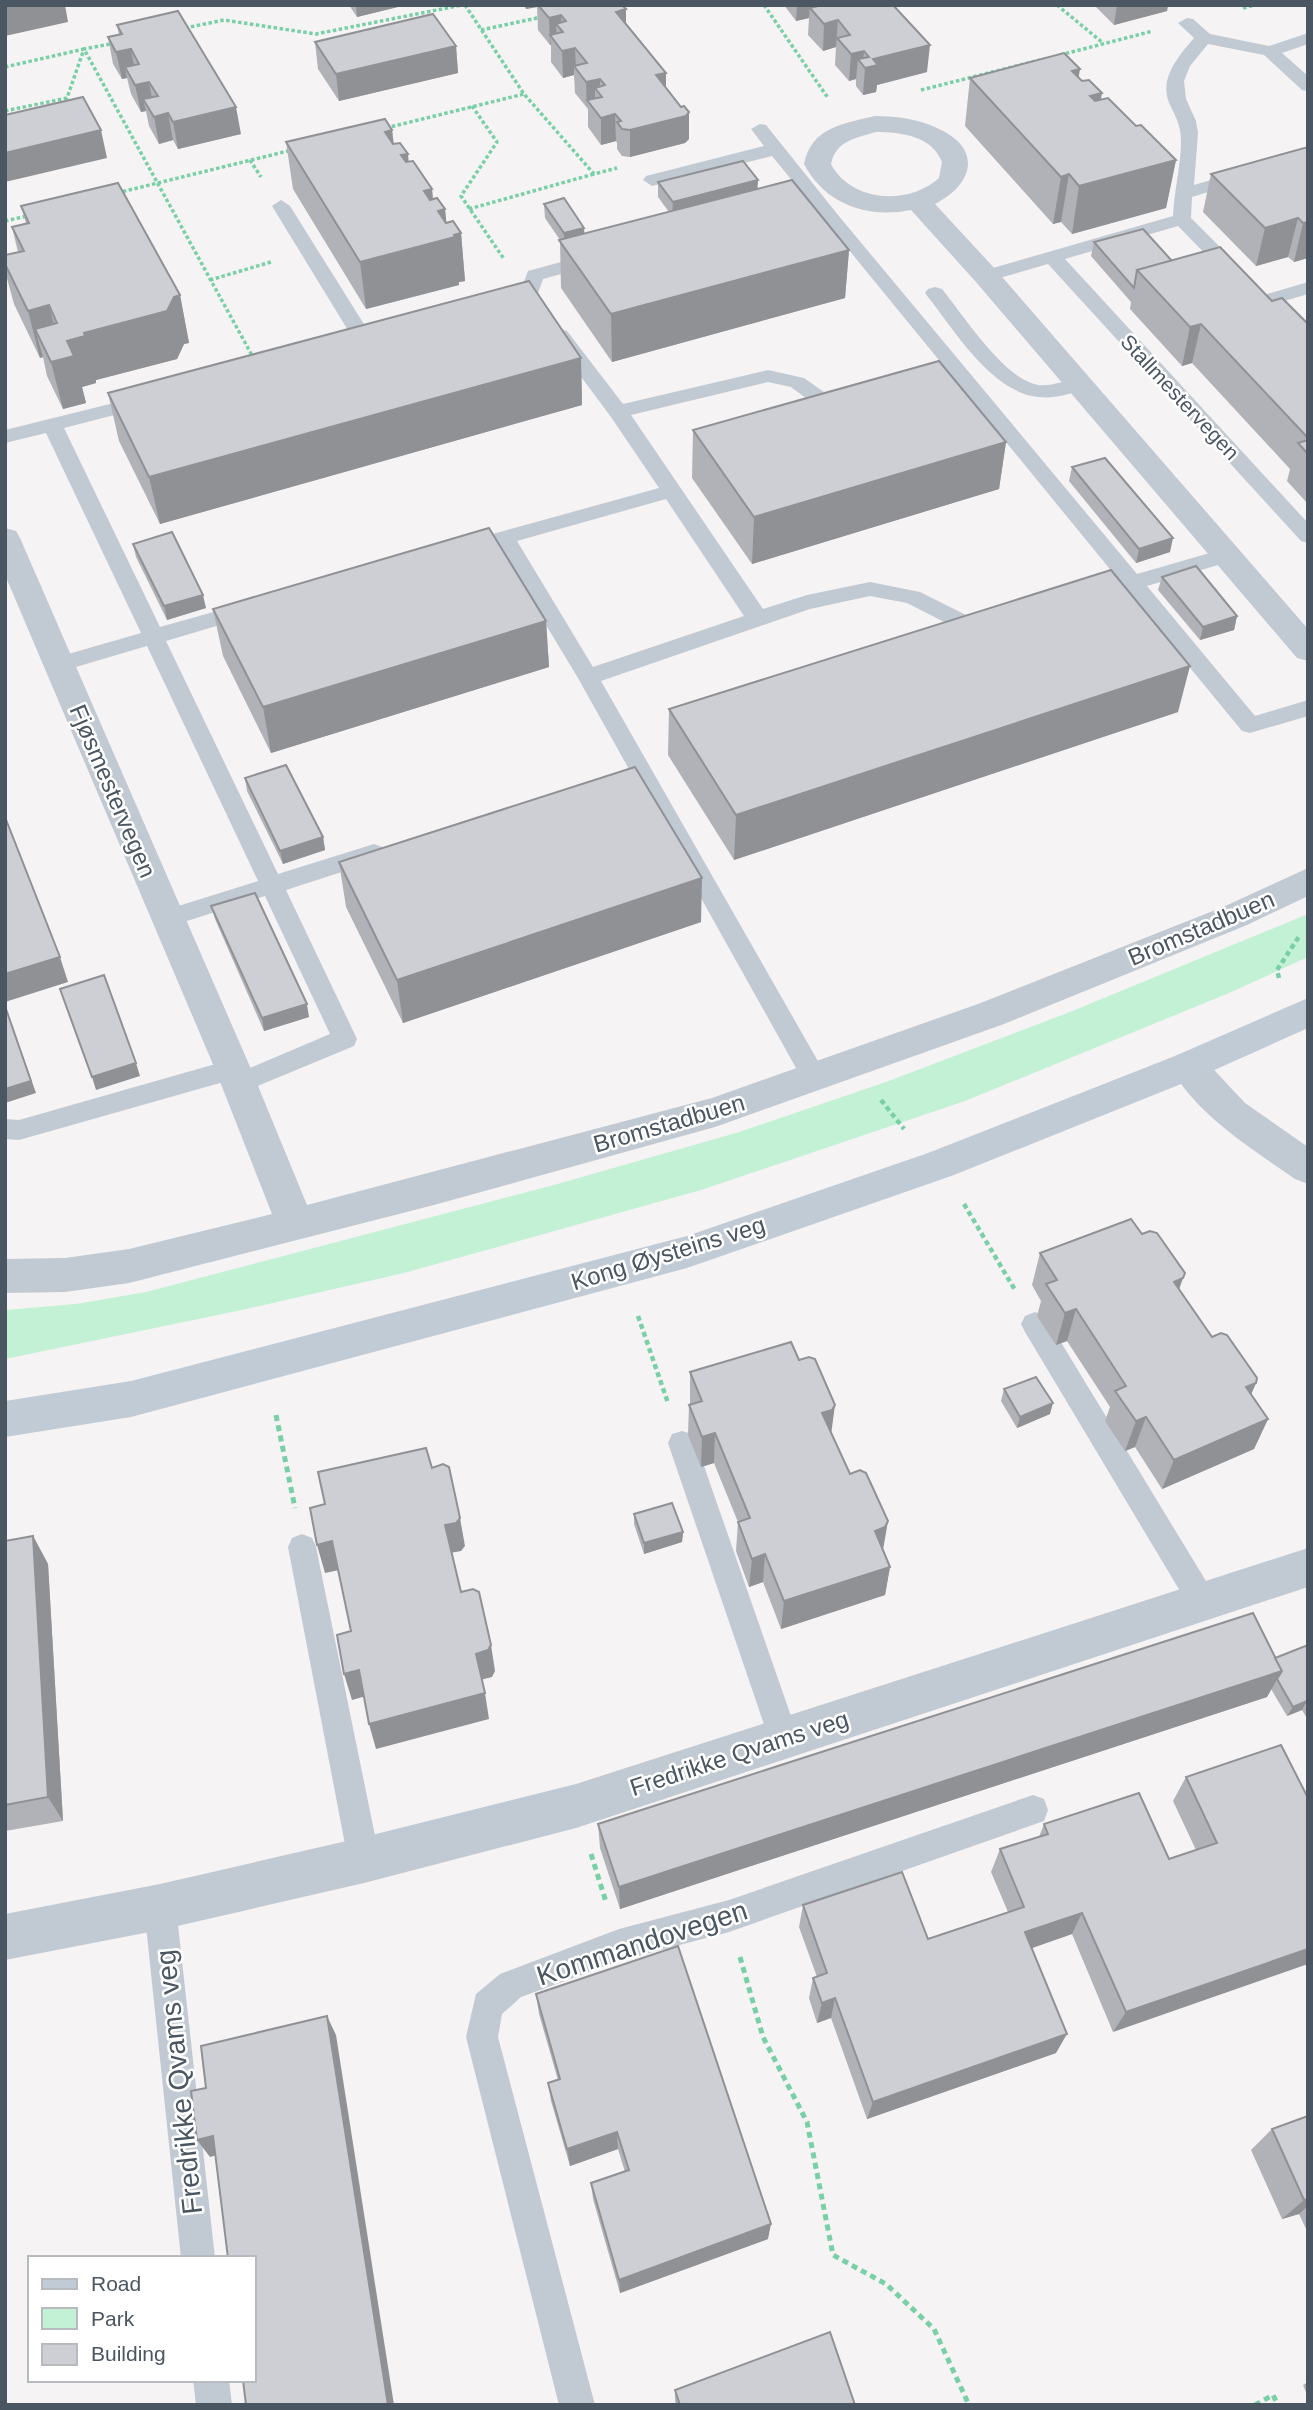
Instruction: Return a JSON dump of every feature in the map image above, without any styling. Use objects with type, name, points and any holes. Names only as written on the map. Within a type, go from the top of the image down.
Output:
[{"type":"main road","name":"Kong Øysteins veg","points":[[5,1419],[131,1399],[687,1252],[941,1164],[1188,1066],[1295,998]]},
{"type":"street","points":[[897,124],[918,129],[936,137],[949,147],[956,160],[957,172],[950,185],[937,195],[918,202],[895,205],[870,203],[847,197],[829,186],[819,173],[816,159],[822,146],[835,135],[854,127],[897,124]]},
{"type":"street","points":[[918,202],[986,276],[1308,650]]},
{"type":"street","name":"Fjøsmestervegen","points":[[5,538],[295,1223]]},
{"type":"street","name":"Bromstadbuen","points":[[5,1276],[65,1275],[129,1266],[435,1189],[715,1112],[991,1014],[1235,916],[1308,881]]},
{"type":"street","points":[[1188,1066],[1232,1114],[1308,1168]]},
{"type":"street","name":"Fredrikke Qvams veg","points":[[5,1937],[160,1907],[364,1860],[576,1806],[1308,1567]]},
{"type":"lane","points":[[1187,23],[1204,38],[1270,51],[1308,38]]},
{"type":"lane","points":[[1204,38],[1186,57],[1174,80],[1177,100],[1188,120],[1191,148],[1183,194],[1182,219],[1282,319]]},
{"type":"lane","points":[[1270,51],[1308,86]]},
{"type":"lane","points":[[760,129],[810,202],[965,380],[1250,725],[1308,708]]},
{"type":"lane","points":[[652,180],[775,149]]},
{"type":"lane","points":[[1183,194],[1308,156]]},
{"type":"lane","points":[[281,206],[308,250],[374,344],[341,352]]},
{"type":"lane","points":[[986,276],[1182,219]]},
{"type":"lane","points":[[616,253],[535,275],[522,297],[618,412],[758,619]]},
{"type":"lane","name":"Stallmestervegen","points":[[1052,257],[1308,536]]},
{"type":"lane","points":[[1264,301],[1308,288]]},
{"type":"lane","points":[[935,293],[1001,373],[1019,385],[1028,390],[1050,392],[1080,385]]},
{"type":"lane","points":[[618,412],[768,376],[797,382],[841,414]]},
{"type":"lane","points":[[940,387],[965,380]]},
{"type":"lane","points":[[5,437],[170,395]]},
{"type":"lane","points":[[814,421],[866,407]]},
{"type":"lane","points":[[5,1129],[19,1130],[235,1077],[345,1039],[52,424]]},
{"type":"lane","points":[[437,557],[671,491]]},
{"type":"lane","points":[[504,538],[588,677],[814,1077]]},
{"type":"lane","points":[[1092,595],[1227,555]]},
{"type":"lane","points":[[588,677],[807,602],[870,589],[912,597],[960,621],[972,632]]},
{"type":"lane","points":[[59,664],[275,602]]},
{"type":"lane","points":[[946,640],[998,624]]},
{"type":"lane","points":[[613,779],[640,771]]},
{"type":"lane","points":[[168,918],[391,848]]},
{"type":"lane","points":[[1035,1324],[1202,1601]]},
{"type":"lane","points":[[682,1443],[784,1739]]},
{"type":"lane","points":[[302,1547],[364,1860]]},
{"type":"lane","name":"Kommandovegen","points":[[577,2405],[482,2038],[487,2005],[511,1985],[620,1945],[729,1916],[1033,1810]]},
{"type":"lane","name":"Fredrikke Qvams veg","points":[[160,1907],[198,2256]]},
{"type":"lane","points":[[211,2382],[214,2405]]},
{"type":"path","points":[[173,31],[224,20],[316,34],[463,5],[524,94],[594,174]]},
{"type":"path","points":[[764,5],[838,111],[854,127]]},
{"type":"path","points":[[1057,5],[1104,44]]},
{"type":"path","points":[[918,91],[1256,5]]},
{"type":"path","points":[[481,30],[544,16]]},
{"type":"path","points":[[5,67],[122,41]]},
{"type":"path","points":[[5,111],[67,98],[85,49]]},
{"type":"path","points":[[85,49],[255,360]]},
{"type":"path","points":[[377,130],[524,94]]},
{"type":"path","points":[[472,106],[497,142],[461,196],[522,297]]},
{"type":"path","points":[[106,196],[301,148]]},
{"type":"path","points":[[469,209],[619,167]]},
{"type":"path","points":[[5,221],[30,215]]},
{"type":"path","points":[[210,280],[308,250]]},
{"type":"path","points":[[1295,998],[1276,970],[1301,932]]},
{"type":"path","points":[[963,1204],[1035,1324]]},
{"type":"path","points":[[638,1316],[682,1443]]},
{"type":"path","points":[[276,1415],[302,1547]]},
{"type":"path","points":[[576,1806],[620,1945]]},
{"type":"path","points":[[729,1916],[763,2037],[807,2122],[834,2255],[886,2284],[934,2329],[970,2405]]},
{"type":"path","points":[[1255,2405],[1273,2395],[1278,2405]]},
{"type":"green space","points":[[1308,914],[1308,957],[1229,993],[965,1101],[701,1190],[404,1273],[5,1359],[5,1310],[76,1304],[146,1292],[554,1185],[736,1133],[886,1082],[1070,1012]]},
{"type":"building","points":[[538,5],[622,5],[626,9],[616,12],[666,73],[656,75],[681,107],[684,106],[689,112],[686,116],[630,130],[622,129],[617,122],[621,121],[615,114],[601,118],[587,100],[602,97],[595,88],[605,85],[600,79],[586,82],[574,66],[587,63],[575,48],[562,51],[550,35],[563,32],[556,24],[566,21],[561,15],[549,18]]},
{"type":"building","points":[[822,5],[893,5],[930,45],[873,59],[878,65],[865,68],[858,59],[869,57],[864,51],[851,54],[837,38],[850,35],[838,20],[824,24],[810,8]]},
{"type":"building","points":[[178,11],[236,107],[173,122],[168,113],[154,117],[143,99],[158,96],[149,82],[135,85],[125,67],[139,64],[131,49],[116,52],[108,37],[122,34],[117,25]]},
{"type":"building","points":[[433,14],[456,46],[336,74],[315,42]]},
{"type":"building","points":[[1064,53],[1080,69],[1072,71],[1082,81],[1089,80],[1102,93],[1090,96],[1095,101],[1108,98],[1136,126],[1141,125],[1176,160],[1079,186],[1069,174],[1061,177],[970,78]]},
{"type":"building","points":[[83,97],[101,130],[5,153],[5,115]]},
{"type":"building","points":[[385,119],[392,130],[385,132],[393,144],[400,143],[408,154],[401,155],[406,162],[413,161],[432,189],[424,191],[430,200],[437,198],[445,209],[438,211],[446,223],[453,221],[461,233],[454,235],[455,237],[360,262],[286,142]]},
{"type":"building","points":[[1308,147],[1308,222],[1303,223],[1298,218],[1265,228],[1211,174]]},
{"type":"building","points":[[743,161],[758,180],[673,202],[658,182]]},
{"type":"building","points":[[792,180],[849,250],[611,314],[559,240]]},
{"type":"building","points":[[118,183],[180,295],[174,297],[167,311],[84,333],[85,336],[67,341],[74,356],[51,362],[35,329],[57,323],[49,305],[28,311],[5,264],[5,255],[24,251],[12,227],[29,223],[21,206]]},
{"type":"building","points":[[564,198],[584,228],[564,233],[544,204]]},
{"type":"building","points":[[1143,229],[1172,261],[1137,270],[1134,288],[1094,242]]},
{"type":"building","points":[[1220,247],[1272,301],[1282,298],[1308,324],[1308,438],[1201,324],[1190,327],[1137,270]]},
{"type":"building","points":[[529,281],[581,358],[149,477],[108,393]]},
{"type":"building","points":[[939,361],[1006,442],[754,517],[693,430]]},
{"type":"building","points":[[1308,440],[1308,454],[1298,443]]},
{"type":"building","points":[[1105,458],[1173,538],[1139,549],[1072,467]]},
{"type":"building","points":[[489,528],[546,621],[263,707],[213,609]]},
{"type":"building","points":[[172,532],[203,595],[164,606],[133,544]]},
{"type":"building","points":[[1196,566],[1237,616],[1203,627],[1162,577]]},
{"type":"building","points":[[1111,570],[1190,666],[736,815],[669,709]]},
{"type":"building","points":[[286,765],[323,837],[280,851],[245,778]]},
{"type":"building","points":[[635,767],[702,878],[397,980],[339,862]]},
{"type":"building","points":[[5,817],[60,957],[5,974]]},
{"type":"building","points":[[255,893],[307,1004],[262,1018],[211,906]]},
{"type":"building","points":[[104,975],[136,1063],[92,1077],[60,989]]},
{"type":"building","points":[[5,1009],[31,1081],[5,1089]]},
{"type":"building","points":[[1131,1219],[1142,1234],[1150,1231],[1157,1233],[1185,1273],[1183,1278],[1174,1282],[1212,1337],[1221,1333],[1227,1335],[1257,1378],[1256,1383],[1246,1387],[1268,1419],[1174,1460],[1146,1417],[1136,1421],[1115,1391],[1126,1386],[1076,1309],[1065,1313],[1046,1284],[1057,1280],[1040,1253]]},
{"type":"building","points":[[791,1342],[799,1360],[809,1357],[815,1359],[835,1405],[832,1410],[822,1413],[850,1474],[860,1470],[866,1473],[888,1521],[885,1527],[875,1531],[890,1567],[784,1601],[765,1554],[752,1559],[738,1522],[750,1518],[715,1433],[702,1437],[689,1405],[702,1401],[690,1372]]},
{"type":"building","points":[[1036,1377],[1053,1403],[1020,1417],[1004,1389]]},
{"type":"building","points":[[426,1448],[432,1468],[443,1464],[449,1467],[460,1518],[456,1523],[445,1525],[461,1592],[473,1589],[479,1592],[491,1645],[488,1650],[476,1654],[485,1693],[369,1724],[359,1670],[344,1674],[337,1635],[351,1631],[332,1541],[317,1545],[310,1508],[325,1504],[318,1472]]},
{"type":"building","points":[[672,1503],[683,1532],[644,1543],[634,1514]]},
{"type":"building","points":[[33,1536],[48,1797],[5,1805],[5,1541]]},
{"type":"building","points":[[1253,1613],[1282,1671],[619,1887],[598,1824]]},
{"type":"building","points":[[1308,1645],[1308,1699],[1293,1707],[1277,1679],[1282,1671],[1275,1658]]},
{"type":"building","points":[[1281,1745],[1308,1798],[1308,1949],[1126,2012],[1082,1913],[1025,1932],[1067,2034],[873,2102],[835,1998],[822,2003],[813,1978],[827,1973],[803,1905],[902,1872],[928,1939],[1024,1907],[1000,1849],[1048,1834],[1044,1824],[1139,1793],[1169,1859],[1217,1843],[1186,1777]]},
{"type":"building","points":[[678,1946],[771,2224],[619,2280],[591,2183],[629,2170],[617,2132],[567,2149],[548,2083],[560,2079],[536,1994]]},
{"type":"building","points":[[327,2016],[388,2405],[246,2405],[243,2382],[256,2382],[256,2256],[228,2256],[213,2136],[197,2140],[191,2091],[206,2088],[201,2046]]},
{"type":"building","points":[[1308,2116],[1308,2199],[1304,2200],[1272,2129]]},
{"type":"building","points":[[830,2332],[855,2405],[680,2405],[675,2390]]}]
